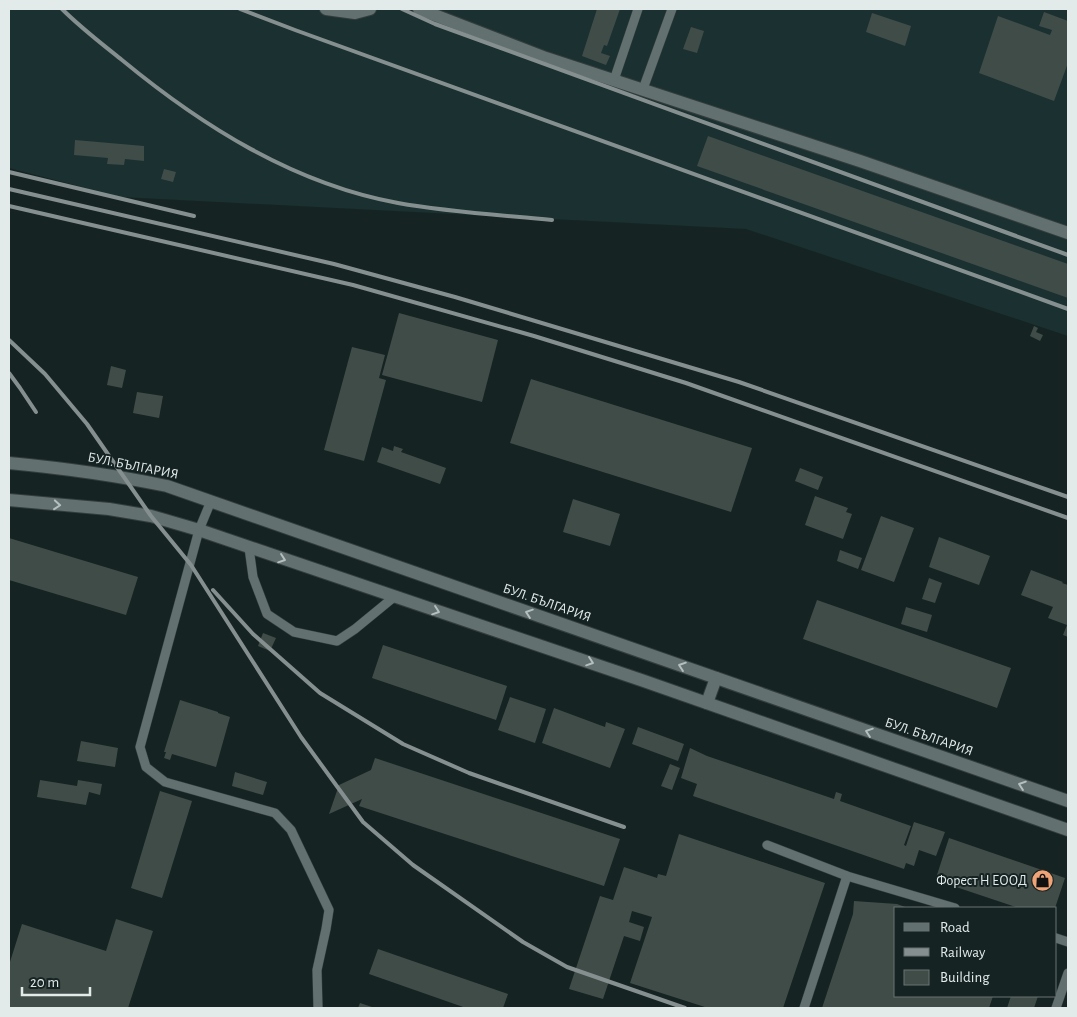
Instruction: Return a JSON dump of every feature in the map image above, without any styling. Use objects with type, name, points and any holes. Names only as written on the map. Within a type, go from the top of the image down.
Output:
[{"type":"street","points":[[326,9],[355,13],[370,9]]},
{"type":"street","points":[[419,9],[546,58],[860,161],[1068,233]]},
{"type":"street","name":"БУЛ. БЪЛГАРИЯ","points":[[9,463],[123,477],[167,486],[1068,801]]},
{"type":"street","points":[[9,500],[109,509],[151,516],[199,530],[707,703],[1068,830]]},
{"type":"street","points":[[707,703],[716,678]]},
{"type":"lane","points":[[614,80],[638,9]]},
{"type":"lane","points":[[643,90],[672,9]]},
{"type":"lane","points":[[210,501],[199,530],[140,748],[146,768],[165,782],[275,813],[292,830],[329,910],[317,970],[318,1008]]},
{"type":"lane","points":[[249,548],[253,577],[267,614],[294,632],[337,641],[394,597]]},
{"type":"lane","points":[[767,845],[847,876],[953,907]]},
{"type":"lane","points":[[804,1008],[847,876]]},
{"type":"lane","points":[[1056,1008],[1068,973]]},
{"type":"shaded area","points":[[9,9],[1068,9],[1068,336],[746,229],[120,197],[9,168]]},
{"type":"building","points":[[597,9],[620,9],[607,46],[604,45],[601,53],[610,56],[606,65],[582,56]]},
{"type":"building","points":[[1044,12],[1068,21],[1068,63],[1054,101],[979,73],[998,16],[1050,35],[1052,30],[1039,26]]},
{"type":"building","points":[[872,13],[911,26],[905,46],[866,32]]},
{"type":"building","points":[[691,27],[704,31],[697,53],[683,49]]},
{"type":"building","points":[[708,136],[1068,264],[1068,298],[697,166]]},
{"type":"building","points":[[75,140],[144,146],[144,161],[125,159],[124,165],[107,164],[108,158],[74,155]]},
{"type":"building","points":[[164,169],[176,172],[173,182],[161,179]]},
{"type":"building","points":[[399,313],[498,340],[482,402],[382,375]]},
{"type":"building","points":[[1034,326],[1038,328],[1036,332],[1043,335],[1040,341],[1030,336]]},
{"type":"building","points":[[352,347],[385,355],[379,378],[386,380],[364,461],[324,450]]},
{"type":"building","points":[[111,366],[126,370],[122,388],[107,385]]},
{"type":"building","points":[[531,379],[752,448],[731,512],[510,443]]},
{"type":"building","points":[[137,392],[163,396],[159,418],[133,413]]},
{"type":"building","points":[[394,446],[403,449],[401,452],[446,468],[440,484],[377,462],[382,447],[393,451]]},
{"type":"building","points":[[800,468],[823,477],[818,490],[795,481]]},
{"type":"building","points":[[815,496],[848,508],[846,512],[852,514],[843,539],[805,525]]},
{"type":"building","points":[[573,499],[620,514],[610,546],[563,532]]},
{"type":"building","points":[[881,516],[914,528],[894,582],[861,570]]},
{"type":"building","points":[[939,537],[990,556],[979,585],[929,567]]},
{"type":"building","points":[[9,538],[138,577],[126,615],[9,580]]},
{"type":"building","points":[[840,550],[862,558],[858,569],[837,561]]},
{"type":"building","points":[[1031,570],[1068,585],[1068,637],[1063,635],[1067,625],[1048,618],[1053,607],[1021,595]]},
{"type":"building","points":[[929,578],[942,583],[935,603],[922,599]]},
{"type":"building","points":[[817,600],[1011,668],[997,708],[803,639]]},
{"type":"building","points":[[906,607],[932,615],[927,632],[901,624]]},
{"type":"building","points":[[263,633],[276,638],[270,651],[258,646]]},
{"type":"building","points":[[383,645],[507,686],[496,720],[372,678]]},
{"type":"building","points":[[510,697],[546,709],[535,743],[498,730]]},
{"type":"building","points":[[180,700],[230,717],[216,767],[172,754],[170,760],[164,758],[166,752],[164,752]]},
{"type":"building","points":[[554,708],[605,727],[606,722],[625,729],[610,768],[542,743]]},
{"type":"building","points":[[638,727],[684,744],[678,761],[632,744]]},
{"type":"building","points":[[81,741],[118,748],[115,767],[77,761]]},
{"type":"building","points":[[690,748],[707,756],[834,799],[836,792],[842,794],[840,801],[911,826],[904,845],[906,846],[914,822],[945,832],[936,856],[919,850],[914,866],[906,863],[904,869],[693,796],[697,784],[681,778]]},
{"type":"building","points":[[375,758],[620,839],[604,886],[359,806],[362,799],[329,814],[339,785],[371,770]]},
{"type":"building","points":[[670,764],[680,768],[672,790],[661,786]]},
{"type":"building","points":[[235,772],[267,782],[263,795],[232,786]]},
{"type":"building","points":[[40,780],[77,786],[78,780],[102,784],[100,795],[89,792],[86,805],[37,797]]},
{"type":"building","points":[[160,791],[192,801],[162,898],[131,888]]},
{"type":"building","points":[[679,834],[825,883],[783,1008],[708,1008],[630,983],[652,917],[632,911],[629,922],[644,927],[640,941],[624,936],[603,999],[569,989],[600,896],[613,900],[624,867],[657,878],[658,874],[666,876]]},
{"type":"building","points":[[949,838],[1065,878],[1055,907],[1016,907],[935,881]]},
{"type":"building","points":[[854,901],[897,904],[905,907],[894,907],[894,997],[993,997],[989,1008],[822,1008],[853,914]]},
{"type":"building","points":[[116,919],[153,931],[128,1008],[9,1008],[9,965],[22,924],[106,951]]},
{"type":"building","points":[[378,949],[508,994],[503,1008],[466,1008],[369,974]]},
{"type":"building","points":[[1011,997],[1038,997],[1034,1008],[1007,1008]]},
{"type":"building","points":[[360,1003],[375,1008],[358,1008]]},
{"type":"railway","points":[[62,9],[99,42],[184,108],[251,149],[286,167],[322,182],[398,203],[455,211],[552,220]]},
{"type":"railway","points":[[240,9],[1068,309]]},
{"type":"railway","points":[[402,9],[435,24],[1068,255]]},
{"type":"railway","points":[[9,172],[194,216]]},
{"type":"railway","points":[[9,189],[334,264],[455,297],[739,382],[1068,497]]},
{"type":"railway","points":[[9,206],[353,285],[534,336],[686,383],[1068,518]]},
{"type":"railway","points":[[9,340],[45,374],[87,424],[151,516],[191,565],[301,737],[363,822],[413,865],[523,942],[567,967],[685,1008]]},
{"type":"railway","points":[[9,373],[36,412]]},
{"type":"railway","points":[[213,590],[253,634],[320,693],[403,744],[469,773],[624,827]]},
{"type":"place","name":"Форест Н ЕООД","points":[[1043,881]]}]
